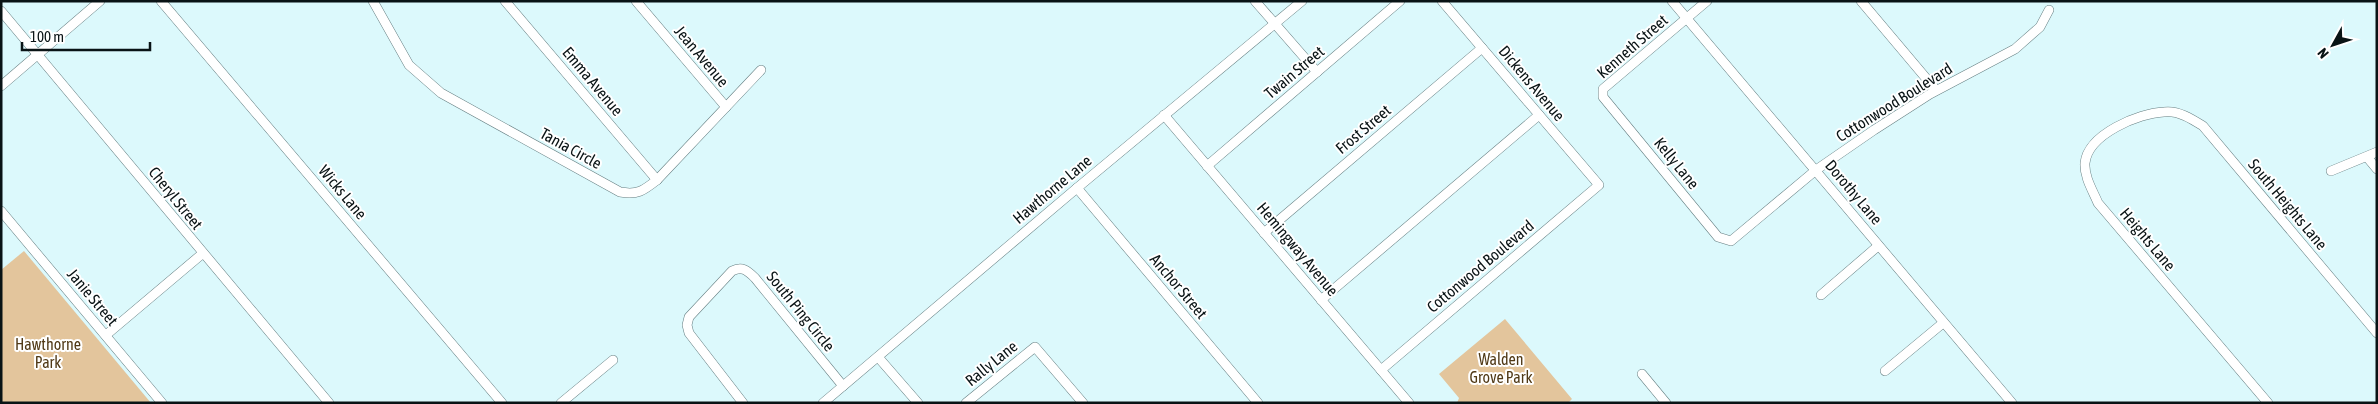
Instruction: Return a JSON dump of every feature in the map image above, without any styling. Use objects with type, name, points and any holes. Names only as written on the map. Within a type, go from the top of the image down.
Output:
[{"type":"street","points":[[1,86],[100,1]]},
{"type":"street","name":"Wicks Lane","points":[[161,1],[502,403]]},
{"type":"street","name":"Tania Circle","points":[[374,1],[409,66],[441,94],[620,192],[633,194],[646,189],[657,180],[761,70]]},
{"type":"street","name":"Emma Avenue","points":[[505,1],[657,180]]},
{"type":"street","name":"Jean Avenue","points":[[636,1],[726,107]]},
{"type":"street","points":[[1255,1],[1317,72]]},
{"type":"street","name":"Hawthorne Lane","points":[[823,403],[1302,1]]},
{"type":"street","name":"Twain Street","points":[[1207,166],[1400,1]]},
{"type":"street","name":"Dickens Avenue","points":[[1442,1],[1599,185]]},
{"type":"street","name":"Dorothy Lane","points":[[1672,1],[1944,322],[2006,401]]},
{"type":"street","name":"Kenneth Street","points":[[1603,97],[1604,89],[1707,1]]},
{"type":"street","points":[[1861,1],[1936,90]]},
{"type":"street","name":"Cottonwood Boulevard","points":[[1731,241],[1816,170],[1936,90],[2015,49],[2040,27],[2049,10]]},
{"type":"street","name":"Cheryl Street","points":[[1,11],[202,254],[329,403]]},
{"type":"street","name":"Frost Street","points":[[1264,233],[1482,48]]},
{"type":"street","name":"Kelly Lane","points":[[1603,97],[1718,237],[1731,241]]},
{"type":"street","name":"South Heights Lane","points":[[2165,111],[2186,116],[2203,126],[2377,333]]},
{"type":"street","name":"Heights Lane","points":[[2165,111],[2121,124],[2104,135],[2090,150],[2085,164],[2088,181],[2098,203],[2268,403]]},
{"type":"street","points":[[1321,300],[1539,115]]},
{"type":"street","name":"Hemingway Avenue","points":[[1164,116],[1408,403]]},
{"type":"street","points":[[2331,171],[2377,152]]},
{"type":"street","points":[[2367,156],[2377,169]]},
{"type":"street","name":"Cottonwood Boulevard","points":[[1381,370],[1599,185]]},
{"type":"street","name":"Anchor Street","points":[[1077,188],[1258,403]]},
{"type":"street","name":"Janie Street","points":[[1,211],[162,403]]},
{"type":"street","points":[[1821,295],[1878,246]]},
{"type":"street","points":[[106,335],[202,254]]},
{"type":"street","name":"South Ping Circle","points":[[743,403],[689,333],[687,325],[688,317],[732,271],[738,268],[746,269],[781,308],[843,386]]},
{"type":"street","points":[[1885,372],[1944,322]]},
{"type":"street","name":"Rally Lane","points":[[966,403],[1035,347],[1083,403]]},
{"type":"street","points":[[878,357],[918,403]]},
{"type":"street","points":[[562,403],[613,360]]},
{"type":"street","points":[[1642,374],[1666,403]]},
{"type":"green space","name":"Hawthorne Park","points":[[24,251],[151,403],[1,403],[1,270]]},
{"type":"green space","name":"Walden Grove Park","points":[[1505,319],[1572,399],[1568,403],[1457,403],[1459,398],[1439,374]]}]
